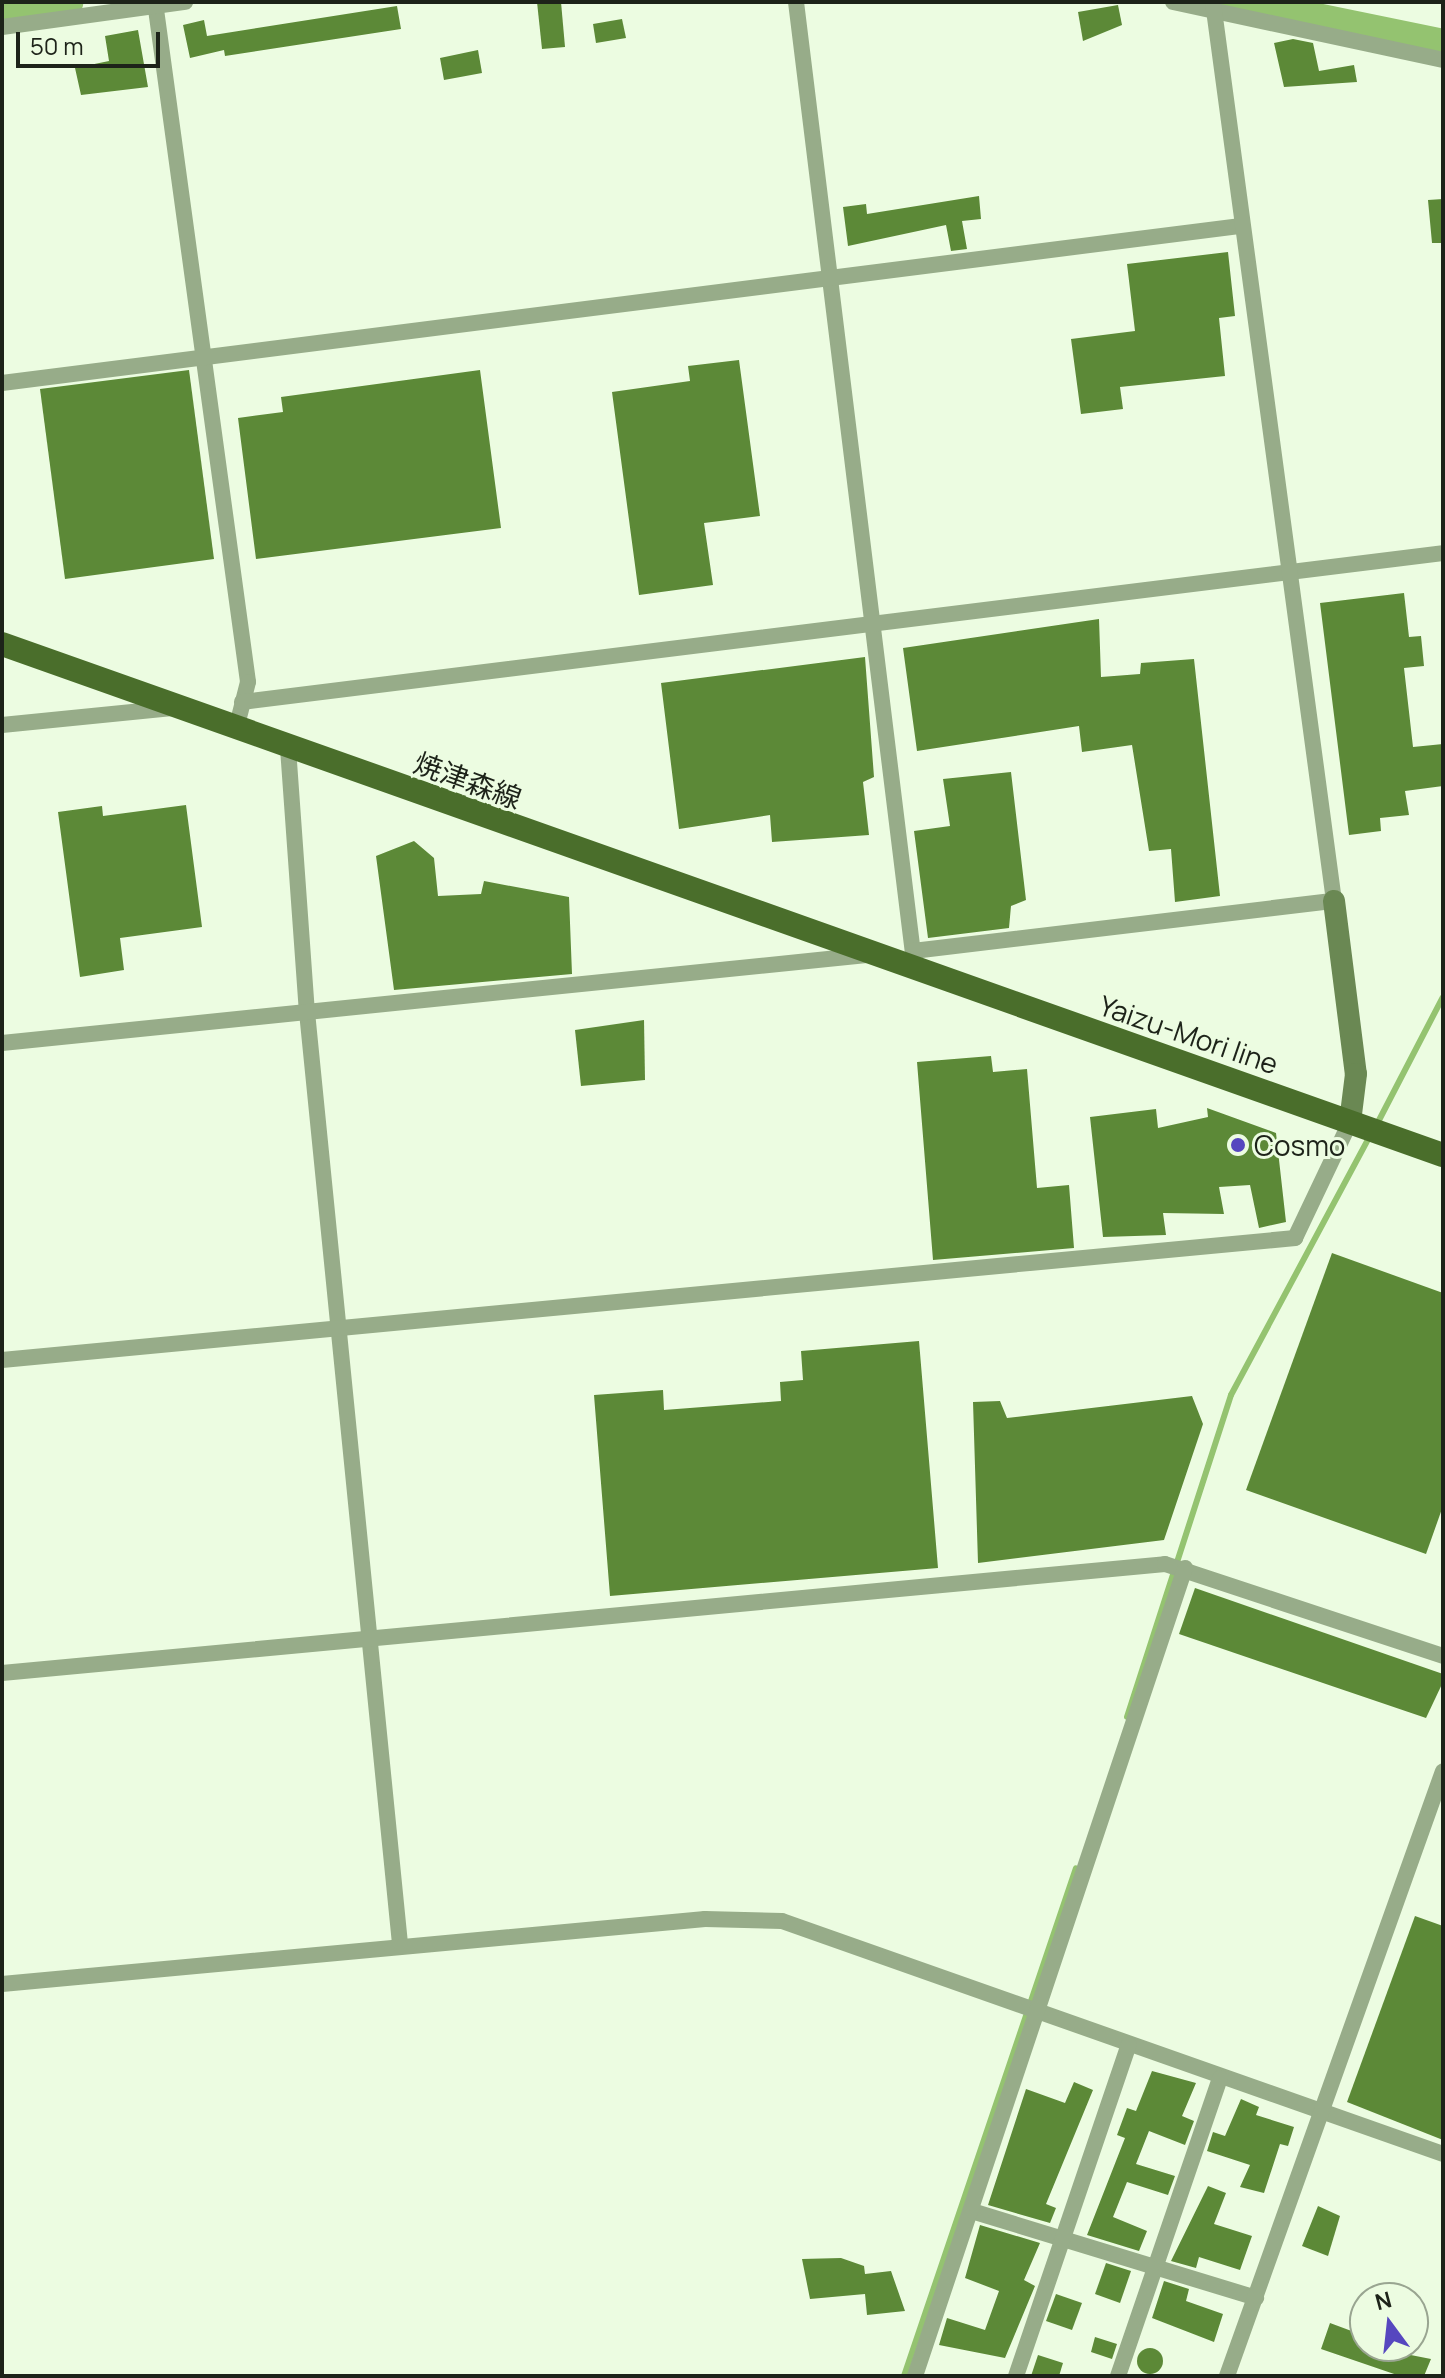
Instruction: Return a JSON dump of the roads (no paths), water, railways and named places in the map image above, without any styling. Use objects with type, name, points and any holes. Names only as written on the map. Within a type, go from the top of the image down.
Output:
[{"type":"main road","name":"焼津森線","points":[[2,644],[869,955],[914,960]]},
{"type":"main road","name":"Yaizu-Mori line","points":[[914,960],[1443,1155]]},
{"type":"street","points":[[2,27],[185,2]]},
{"type":"street","points":[[796,2],[914,960],[1334,901]]},
{"type":"street","points":[[1173,2],[1212,6],[1443,60]]},
{"type":"street","points":[[156,4],[248,682],[236,729]]},
{"type":"street","points":[[2,1360],[341,1324],[1295,1238],[1350,1122],[1356,1074],[1239,226],[1212,6]]},
{"type":"street","points":[[2,383],[1239,226]]},
{"type":"street","points":[[242,702],[1443,553]]},
{"type":"street","points":[[2,725],[177,707]]},
{"type":"street","points":[[288,748],[307,1012],[341,1324],[400,1944]]},
{"type":"street","points":[[2,1043],[869,955]]},
{"type":"street","points":[[2,1673],[1165,1564],[1185,1568],[1443,1656]]},
{"type":"street","points":[[915,2376],[975,2212],[1185,1568]]},
{"type":"street","points":[[1227,2376],[1324,2113],[1443,1771]]},
{"type":"street","points":[[2,1984],[400,1944],[705,1919],[782,1921],[1220,2078],[1443,2154]]},
{"type":"street","points":[[1016,2376],[1129,2045]]},
{"type":"street","points":[[1118,2376],[1220,2078]]},
{"type":"street","points":[[975,2212],[1155,2270],[1256,2298]]},
{"type":"waterway","points":[[2,11],[66,2]]},
{"type":"waterway","points":[[1229,2],[1443,46]]},
{"type":"waterway","points":[[1376,1126],[1443,997]]},
{"type":"waterway","points":[[1127,1717],[1231,1395],[1370,1136]]},
{"type":"waterway","points":[[904,2376],[1076,1868]]},
{"type":"place","name":"Cosmo","points":[[1238,1145]]}]
